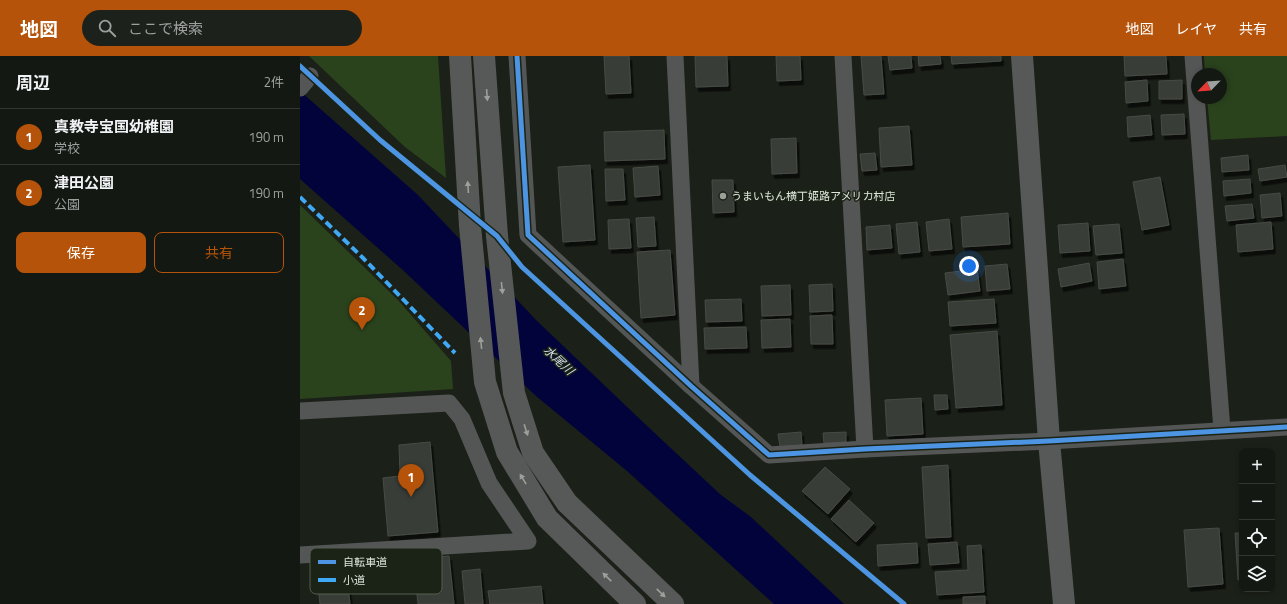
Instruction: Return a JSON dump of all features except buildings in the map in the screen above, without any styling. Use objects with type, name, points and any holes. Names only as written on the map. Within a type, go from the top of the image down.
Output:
[{"type":"street","points":[[460,56],[470,226],[485,382],[507,452],[547,518],[635,604]]},
{"type":"street","points":[[484,56],[498,249],[514,393],[533,453],[567,503],[673,604]]},
{"type":"street","points":[[517,56],[528,235],[691,386],[769,455],[1287,427]]},
{"type":"street","points":[[676,56],[691,386]]},
{"type":"street","points":[[843,56],[865,449]]},
{"type":"street","points":[[1022,56],[1049,441],[1064,604]]},
{"type":"street","points":[[1193,56],[1222,430]]},
{"type":"street","points":[[300,411],[449,402],[462,419],[489,484],[528,541],[414,548]]},
{"type":"street","points":[[300,555],[310,554]]},
{"type":"green space","points":[[309,56],[438,56],[446,178],[405,147]]},
{"type":"green space","points":[[1204,56],[1287,56],[1287,136],[1211,140],[1208,104],[1227,104],[1227,68],[1205,68]]},
{"type":"green space","points":[[300,205],[398,300],[451,361],[453,389],[300,399]]},
{"type":"water","name":"水尾川","points":[[300,91],[418,195],[536,320],[645,424],[721,495],[751,517],[844,604],[774,604],[627,471],[536,396],[405,272],[300,179]]},
{"type":"marked path","points":[[300,197],[363,258],[455,353]]},
{"type":"cycle path","points":[[517,56],[528,235],[691,386],[769,455],[1287,427]]},
{"type":"cycle path","points":[[300,66],[380,140],[497,236],[522,267],[750,475],[904,604]]},
{"type":"place","name":"うまいもん横丁姫路アメリカ村店","points":[[723,196]]},
{"type":"place","name":"津田公園","points":[[362,330]]},
{"type":"place","name":"真教寺宝国幼稚園","points":[[411,497]]}]
